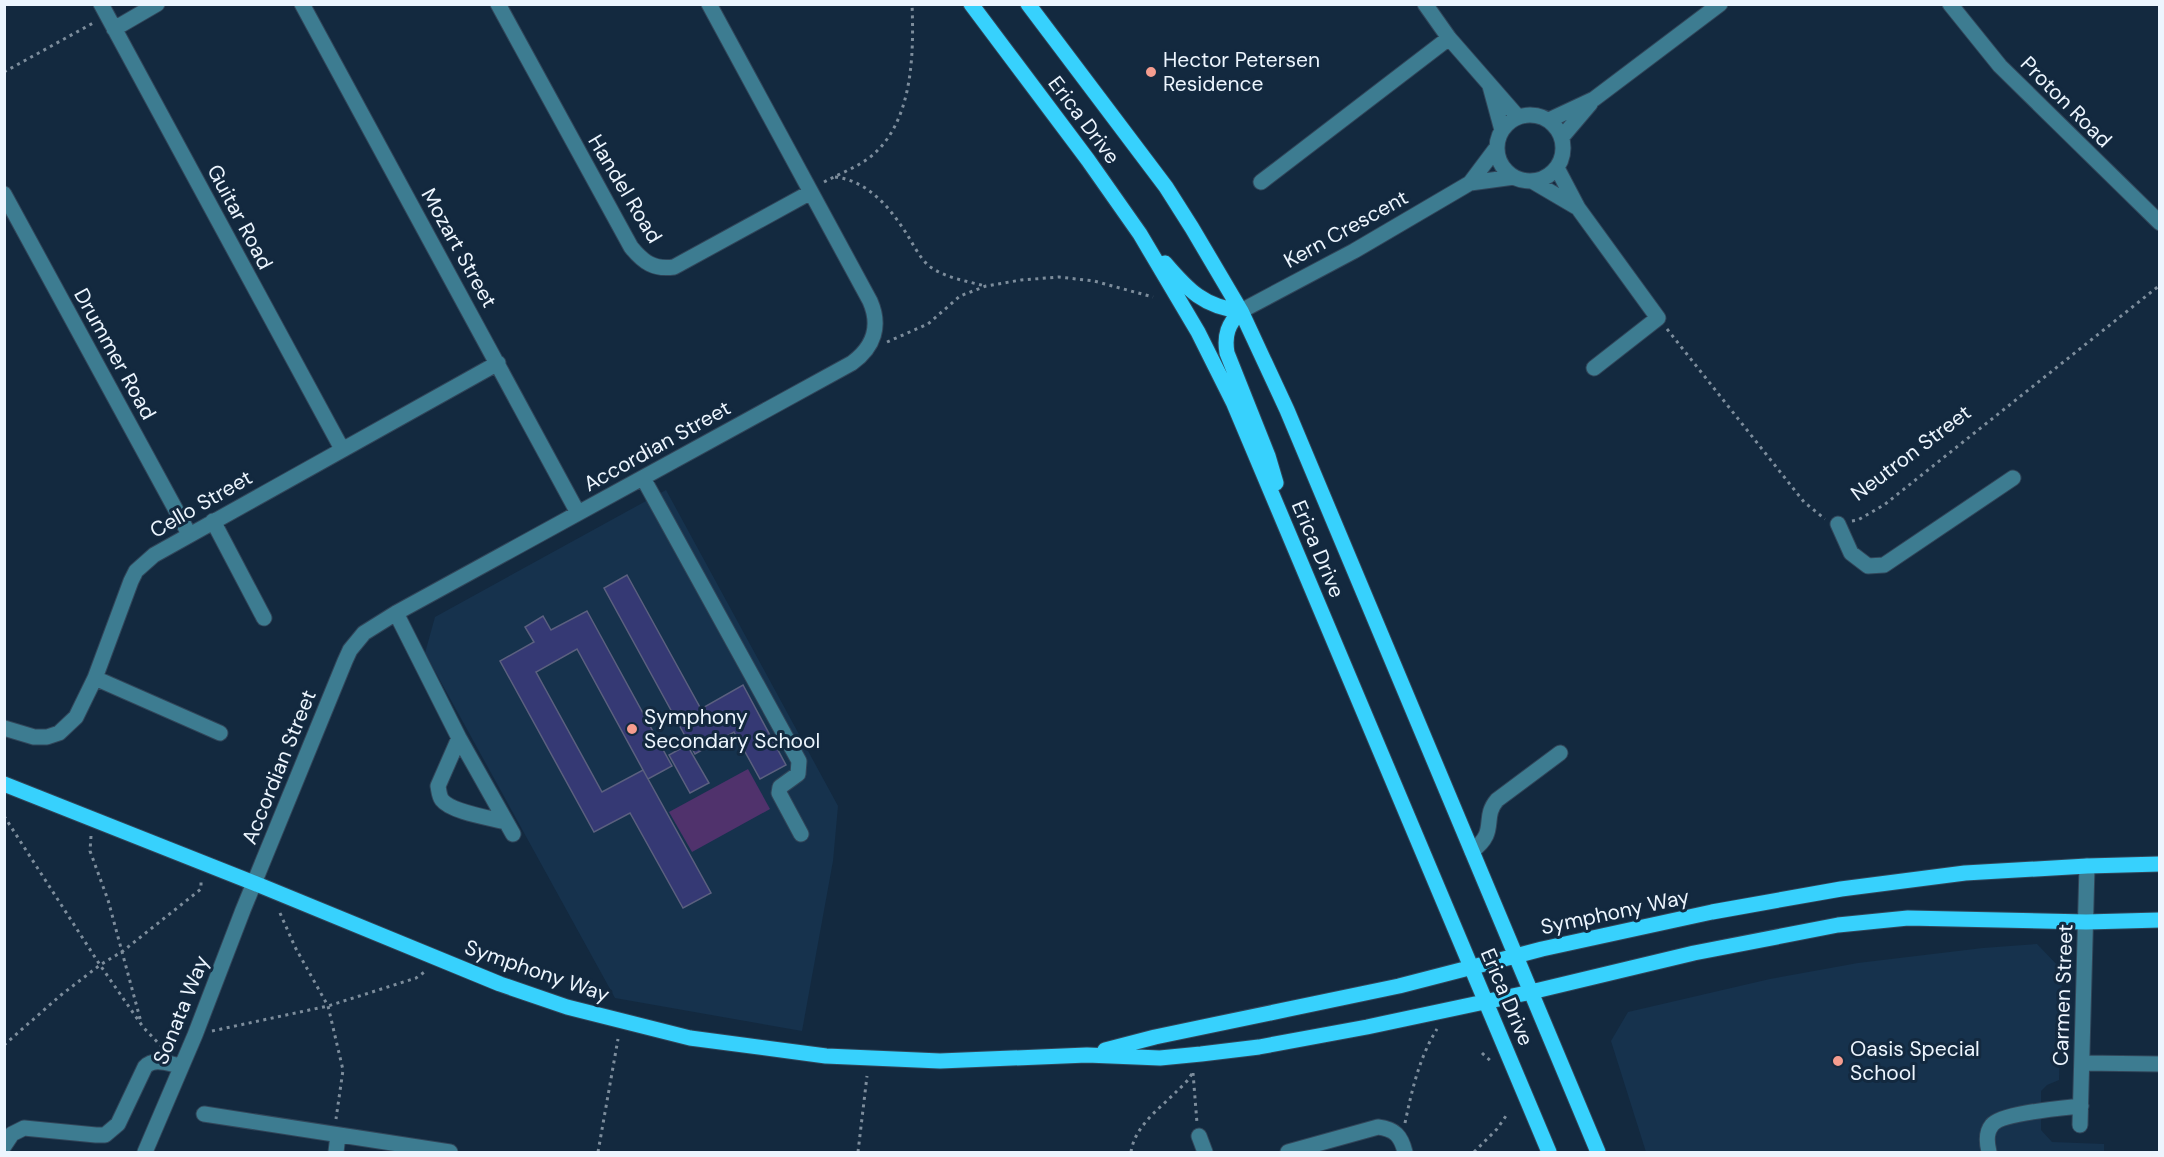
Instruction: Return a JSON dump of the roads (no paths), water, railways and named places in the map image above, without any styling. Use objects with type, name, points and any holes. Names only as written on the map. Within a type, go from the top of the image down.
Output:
[{"type":"main road","name":"Erica Drive","points":[[971,4],[1088,160],[1140,234],[1198,332],[1234,404],[1549,1152]]},
{"type":"main road","name":"Erica Drive","points":[[1028,4],[1166,187],[1241,311],[1287,410],[1598,1152]]},
{"type":"main road","points":[[1140,234],[1186,287],[1206,302],[1224,309],[1241,311]]},
{"type":"main road","points":[[1241,311],[1227,329],[1225,341],[1227,353],[1268,456],[1295,550]]},
{"type":"main road","name":"Symphony Way","points":[[4,784],[255,883],[500,984],[567,1007],[690,1038],[826,1056],[940,1061],[1087,1055],[1160,1058],[1259,1047],[1367,1027],[1531,992],[1694,953],[1838,925],[1908,918],[2086,922],[2160,920]]},
{"type":"main road","name":"Symphony Way","points":[[1087,1055],[1155,1037],[1399,986],[1516,956],[1712,912],[1841,889],[1965,873],[2160,864]]},
{"type":"street","name":"Guitar Road","points":[[101,4],[342,449]]},
{"type":"street","points":[[114,28],[157,4]]},
{"type":"street","name":"Mozart Street","points":[[302,4],[578,513]]},
{"type":"street","name":"Handel Road","points":[[498,4],[631,247],[651,266],[662,269],[674,267],[815,188]]},
{"type":"street","name":"Accordian Street","points":[[255,883],[321,716],[350,650],[364,633],[396,613],[852,363],[867,349],[876,329],[874,310],[815,188],[709,4]]},
{"type":"street","points":[[1425,4],[1449,38],[1518,117]]},
{"type":"street","points":[[1549,120],[1594,99],[1720,4]]},
{"type":"street","name":"Proton Road","points":[[1950,4],[2000,66],[2160,223]]},
{"type":"street","points":[[1261,182],[1449,38]]},
{"type":"street","points":[[1489,84],[1502,130]]},
{"type":"street","points":[[1562,137],[1594,99]]},
{"type":"street","points":[[1532,181],[1549,175],[1557,168],[1562,158],[1563,148],[1562,137],[1549,120],[1528,114],[1509,122],[1502,130],[1497,147],[1501,165],[1514,177],[1532,181],[1578,208]]},
{"type":"street","name":"Kern Crescent","points":[[1470,183],[1497,147]]},
{"type":"street","points":[[1557,168],[1578,208],[1658,318],[1594,368]]},
{"type":"street","name":"Kern Crescent","points":[[1241,311],[1353,251],[1470,183],[1514,177]]},
{"type":"street","name":"Drummer Road","points":[[4,194],[189,534]]},
{"type":"street","name":"Cello Street","points":[[4,728],[34,737],[47,737],[59,733],[76,717],[94,678],[136,571],[154,555],[498,363]]},
{"type":"street","points":[[643,477],[795,752],[798,774],[780,787],[779,793],[801,834]]},
{"type":"street","points":[[1838,524],[1851,553],[1868,566],[1884,565],[2013,478]]},
{"type":"street","points":[[213,521],[264,618]]},
{"type":"street","points":[[396,613],[459,738],[509,828],[458,810],[442,801],[438,786],[459,738]]},
{"type":"street","points":[[94,678],[220,733]]},
{"type":"street","points":[[1472,851],[1486,838],[1493,806],[1497,800],[1560,753]]},
{"type":"street","name":"Carmen Street","points":[[2080,1125],[2087,866]]},
{"type":"street","name":"Sonata Way","points":[[145,1152],[255,883]]},
{"type":"street","points":[[4,1146],[12,1134],[24,1128],[105,1135],[118,1124],[149,1063],[154,1061],[181,1066]]},
{"type":"street","points":[[2082,1063],[2160,1064]]},
{"type":"street","points":[[1989,1152],[1987,1141],[1990,1127],[1999,1119],[2041,1110],[2081,1106]]},
{"type":"street","points":[[204,1114],[450,1152]]},
{"type":"street","points":[[1288,1152],[1378,1128],[1388,1128],[1395,1132],[1405,1152]]},
{"type":"street","points":[[336,1152],[338,1136]]},
{"type":"street","points":[[1199,1136],[1204,1152]]},
{"type":"place","name":"Hector Petersen Residence","points":[[1151,72]]},
{"type":"place","name":"Symphony Secondary School","points":[[632,729]]},
{"type":"place","name":"Oasis Special School","points":[[1838,1061]]}]
